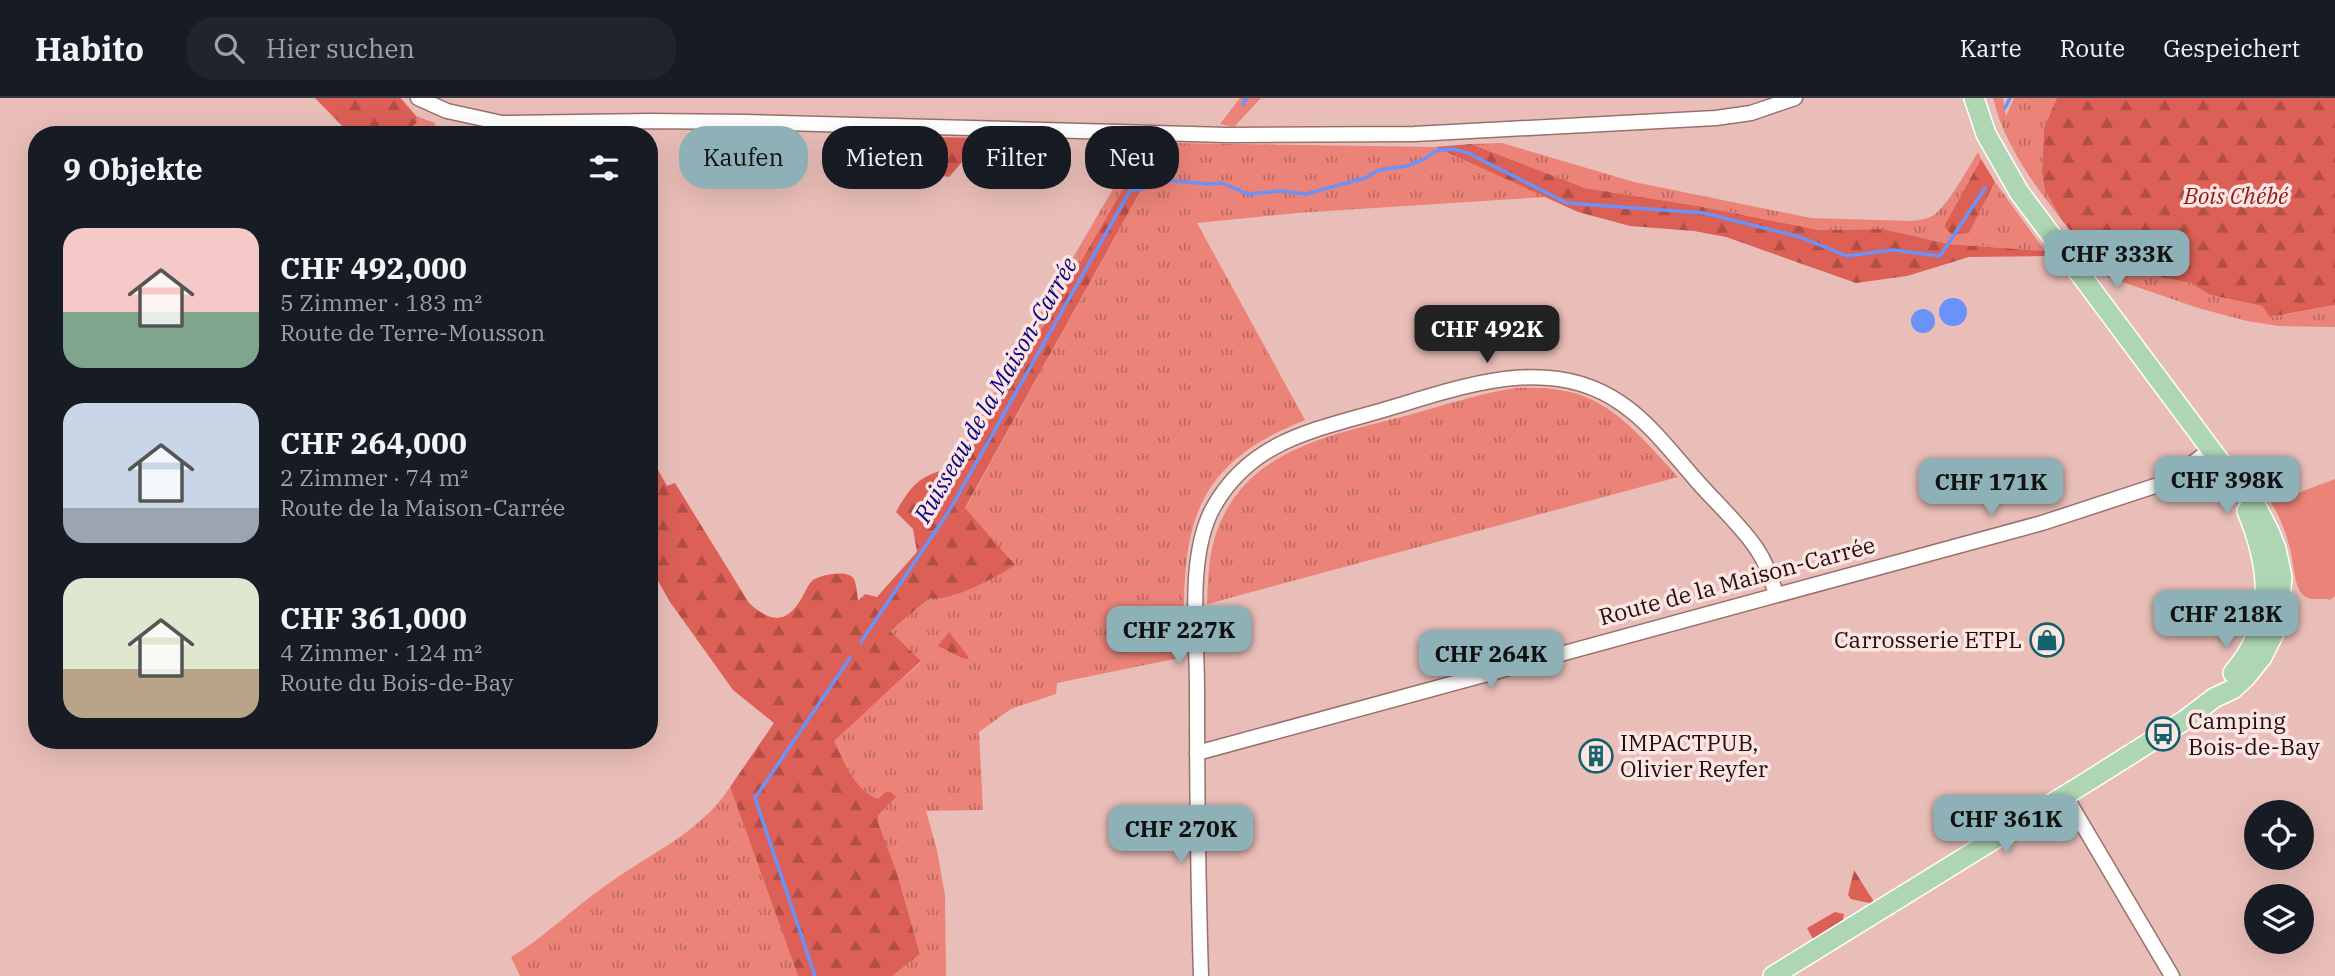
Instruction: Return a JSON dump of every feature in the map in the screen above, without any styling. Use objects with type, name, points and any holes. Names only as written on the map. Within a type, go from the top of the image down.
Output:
[{"type":"main road","points":[[1773,976],[2185,720],[2214,698],[2233,689],[2262,657],[2274,634],[2282,595],[2280,563],[2269,531],[2255,504],[2239,487],[2019,192],[1986,134],[1974,98]]},
{"type":"street","points":[[418,98],[447,111],[502,123],[745,122],[1255,135],[1414,134],[1689,121],[1751,113],[1795,98]]},
{"type":"street","points":[[1201,976],[1196,579],[1200,546],[1209,518],[1222,493],[1249,464],[1269,448],[1312,430],[1507,378],[1556,377],[1583,384],[1624,405],[1662,442],[1758,550],[1776,594]]},
{"type":"street","name":"Route de la Maison-Carrée","points":[[1197,753],[2042,523],[2170,479],[2211,449]]},
{"type":"street","points":[[2065,795],[2172,976]]},
{"type":"green space","points":[[315,98],[400,98],[416,116],[417,122],[413,126],[342,126]]},
{"type":"green space","points":[[401,98],[416,116],[435,123],[435,126],[375,126]]},
{"type":"green space","points":[[1240,98],[1261,98],[1234,127],[1220,124]]},
{"type":"green space","points":[[1993,98],[2003,98],[2006,116],[2014,98],[2057,98],[2044,128],[2042,174],[2045,190],[2061,219],[2012,147]]},
{"type":"green space","name":"Bois Chébé","points":[[2057,98],[2335,98],[2335,305],[2270,317],[2262,306],[2210,295],[2191,283],[2096,263],[2061,219],[2045,190],[2042,174],[2044,128]]},
{"type":"green space","points":[[948,137],[962,138],[962,162],[949,177]]},
{"type":"green space","points":[[1179,143],[1435,147],[1545,197],[1297,213],[1197,223],[1305,420],[1264,439],[1234,461],[1212,486],[1198,513],[1189,544],[1185,578],[1184,657],[1057,683],[1056,694],[1011,709],[979,732],[983,810],[926,811],[937,850],[945,896],[946,976],[892,976],[920,954],[897,873],[878,822],[878,799],[857,782],[833,741],[921,662],[889,632],[930,598],[955,595],[1015,565],[965,509],[1142,189],[1179,189]]},
{"type":"green space","points":[[1502,143],[1634,182],[1811,218],[1912,221],[1929,217],[1940,210],[1978,152],[1981,159],[1944,226],[1969,233],[1995,182],[2045,251],[1949,244],[1883,229],[1819,230],[1698,206],[1585,188],[1471,144]]},
{"type":"green space","points":[[1471,144],[1585,188],[1698,206],[1819,230],[1883,229],[1949,244],[2045,251],[2046,256],[1969,257],[1907,276],[1856,283],[1726,237],[1694,231],[1630,226],[1578,212],[1435,147]]},
{"type":"green space","points":[[1981,159],[1995,182],[1969,233],[1952,235],[1944,226]]},
{"type":"green space","points":[[1113,189],[1123,189],[964,463],[951,467]]},
{"type":"green space","points":[[1123,189],[1142,189],[965,508],[1015,565],[962,592],[930,598],[890,631],[921,661],[834,741],[851,774],[863,789],[878,799],[886,792],[891,792],[896,797],[878,815],[878,822],[897,873],[920,954],[892,976],[798,976],[730,787],[774,723],[733,690],[658,581],[658,470],[667,486],[675,483],[749,603],[764,614],[777,618],[790,613],[813,580],[822,576],[851,576],[858,601],[865,594],[877,597],[917,552],[913,529],[896,512],[917,483],[964,463]]},
{"type":"green space","points":[[2096,263],[2191,283],[2210,295],[2262,306],[2271,317],[2335,305],[2335,327],[2278,326],[2198,308],[2105,276]]},
{"type":"green space","points":[[1518,388],[1546,388],[1578,394],[1607,409],[1633,429],[1678,477],[1207,604],[1212,548],[1226,510],[1244,486],[1265,467],[1290,452],[1346,431],[1496,392]]},
{"type":"green space","points":[[2335,479],[2335,596],[2330,600],[2310,599],[2300,592],[2287,537],[2271,503]]},
{"type":"green space","points":[[949,632],[968,656],[968,659],[938,646]]},
{"type":"green space","points":[[730,787],[798,976],[520,976],[511,957],[605,886],[688,831],[717,804]]},
{"type":"green space","points":[[1854,870],[1874,902],[1851,899],[1848,895]]},
{"type":"green space","points":[[1835,912],[1844,914],[1843,920],[1813,939],[1807,928]]},
{"type":"water","points":[[1953,298],[1963,302],[1967,312],[1963,322],[1953,326],[1943,322],[1939,312],[1943,302]]},
{"type":"water","points":[[1923,309],[1932,312],[1935,321],[1932,330],[1923,333],[1914,330],[1911,321],[1914,312]]},
{"type":"waterway","points":[[1243,104],[1247,98]]},
{"type":"waterway","points":[[2005,108],[2010,98]]},
{"type":"waterway","points":[[1131,190],[1143,189],[1164,180],[1222,183],[1248,194],[1281,191],[1306,194],[1365,178],[1379,170],[1407,166],[1425,159],[1435,151],[1452,149],[1466,152],[1567,203],[1704,213],[1800,237],[1847,256],[1893,250],[1940,256],[1985,188]]},
{"type":"waterway","name":"Ruisseau de la Maison-Carrée","points":[[861,642],[949,511],[1131,189]]},
{"type":"waterway","name":"Ruisseau de la Maison-Carrée","points":[[815,976],[755,798],[850,658]]},
{"type":"place","name":"Carrosserie ETPL","points":[[2047,640]]},
{"type":"place","name":"Camping Bois-de-Bay","points":[[2163,734]]},
{"type":"place","name":"IMPACTPUB, Olivier Reyfer","points":[[1596,756]]}]
